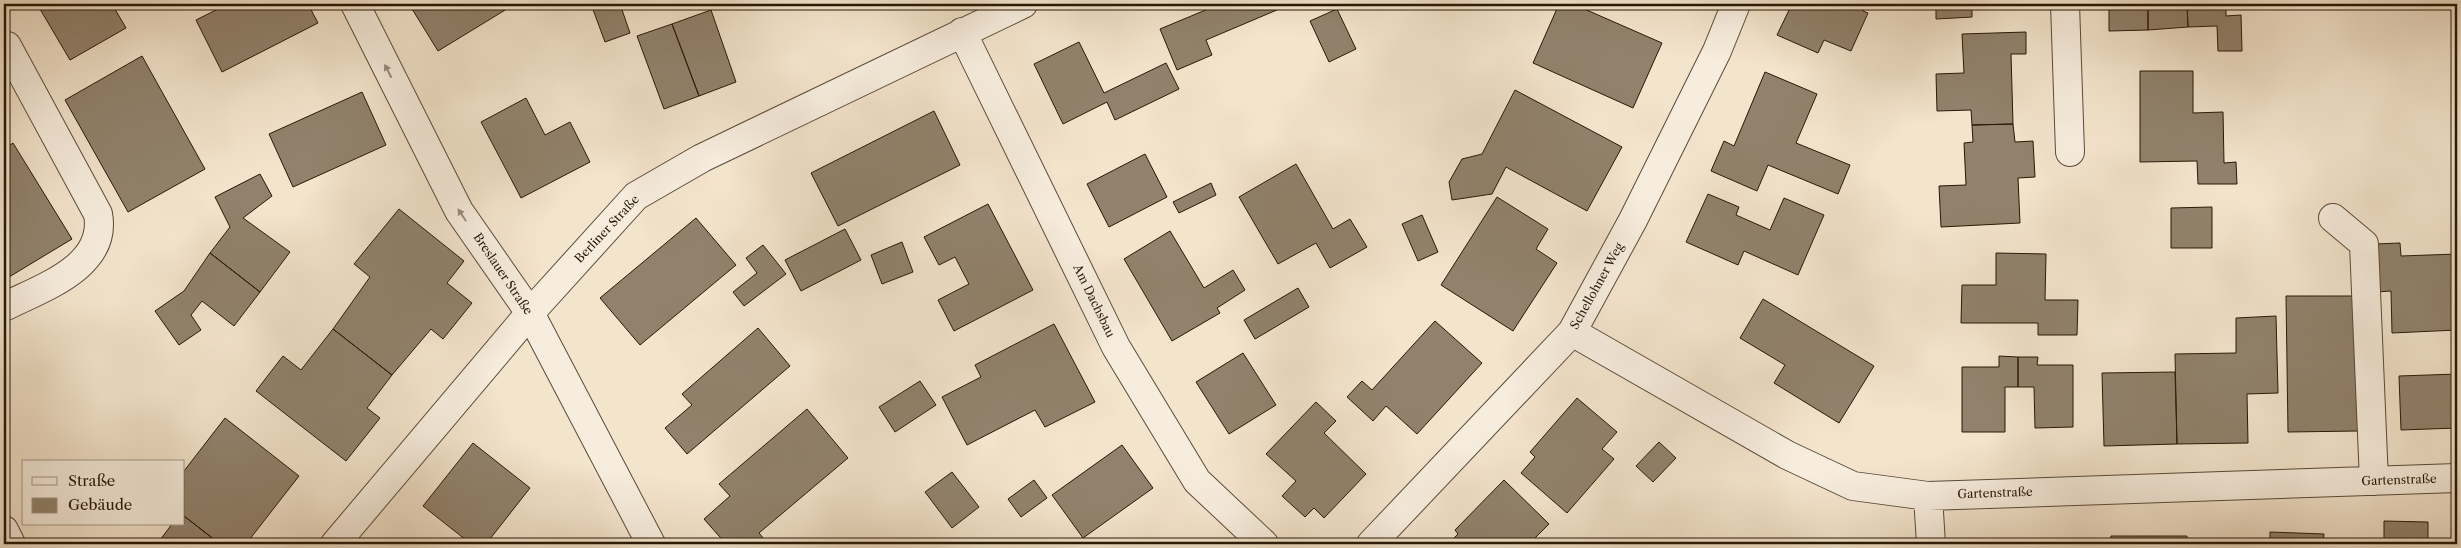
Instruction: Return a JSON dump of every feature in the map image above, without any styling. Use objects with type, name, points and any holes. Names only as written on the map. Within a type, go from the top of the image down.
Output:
[{"type":"street","name":"Breslauer Straße","points":[[355,4],[459,211],[530,313],[651,544]]},
{"type":"street","name":"Berliner Straße","points":[[335,544],[530,313],[636,196],[702,158],[1024,4]]},
{"type":"street","name":"Schellohner Weg","points":[[1371,544],[1572,332],[1633,220],[1716,51],[1736,4]]},
{"type":"street","points":[[2065,4],[2070,152]]},
{"type":"street","name":"Am Dachsbau","points":[[962,32],[1116,347],[1197,481],[1264,544]]},
{"type":"street","points":[[4,307],[66,275],[86,258],[95,245],[100,226],[98,214],[7,46]]},
{"type":"street","points":[[2333,218],[2364,244],[2374,481]]},
{"type":"street","name":"Gartenstraße","points":[[1572,332],[1787,455],[1853,486],[1928,496],[2457,478]]},
{"type":"street","points":[[1928,496],[1931,544]]},
{"type":"street","points":[[4,530],[11,544]]},
{"type":"building","points":[[37,4],[112,4],[126,28],[70,60]]},
{"type":"building","points":[[228,4],[308,4],[318,23],[222,72],[196,20]]},
{"type":"building","points":[[409,4],[515,4],[438,51]]},
{"type":"building","points":[[591,4],[620,4],[630,33],[605,42]]},
{"type":"building","points":[[1220,4],[1291,4],[1206,40],[1212,55],[1177,70],[1160,29]]},
{"type":"building","points":[[1559,4],[1573,4],[1662,43],[1633,108],[1533,63]]},
{"type":"building","points":[[1792,4],[1866,4],[1863,11],[1868,13],[1851,51],[1824,40],[1818,53],[1777,35]]},
{"type":"building","points":[[1936,4],[1972,4],[1972,17],[1936,19]]},
{"type":"building","points":[[2109,4],[2148,4],[2148,30],[2109,31]]},
{"type":"building","points":[[2148,4],[2187,4],[2188,27],[2148,30]]},
{"type":"building","points":[[2187,4],[2226,4],[2226,16],[2241,15],[2242,51],[2218,51],[2217,26],[2188,27]]},
{"type":"building","points":[[1337,9],[1356,49],[1329,62],[1310,21]]},
{"type":"building","points":[[711,10],[736,82],[699,96],[672,24]]},
{"type":"building","points":[[672,24],[699,96],[664,109],[637,36]]},
{"type":"building","points":[[2026,32],[2026,54],[2011,54],[2013,124],[1972,125],[1971,110],[1937,111],[1936,74],[1964,73],[1962,34]]},
{"type":"building","points":[[1079,42],[1104,93],[1166,63],[1179,89],[1115,120],[1107,102],[1063,124],[1034,64]]},
{"type":"building","points":[[142,56],[205,169],[128,212],[65,100]]},
{"type":"building","points":[[2140,71],[2193,71],[2193,113],[2223,112],[2224,163],[2236,162],[2237,184],[2198,184],[2197,161],[2140,162]]},
{"type":"building","points":[[1765,72],[1817,94],[1796,143],[1850,165],[1838,194],[1768,165],[1757,191],[1711,171],[1724,141],[1734,146]]},
{"type":"building","points":[[1515,90],[1622,147],[1587,211],[1506,167],[1492,194],[1452,200],[1449,182],[1462,159],[1482,154]]},
{"type":"building","points":[[362,92],[386,145],[293,187],[269,134]]},
{"type":"building","points":[[526,98],[545,135],[570,122],[590,162],[521,198],[481,122]]},
{"type":"building","points":[[934,111],[960,165],[838,226],[811,173]]},
{"type":"building","points":[[2013,124],[2015,142],[2033,141],[2035,177],[2018,178],[2020,223],[1941,227],[1939,186],[1966,185],[1964,143],[1973,142],[1972,125]]},
{"type":"building","points":[[13,143],[72,239],[4,280],[4,149]]},
{"type":"building","points":[[1145,154],[1167,197],[1109,227],[1087,184]]},
{"type":"building","points":[[1296,164],[1333,229],[1350,219],[1367,247],[1330,268],[1316,243],[1278,264],[1239,197]]},
{"type":"building","points":[[260,174],[272,196],[243,218],[290,252],[260,292],[210,253],[230,227],[215,197]]},
{"type":"building","points":[[1211,183],[1216,195],[1179,213],[1173,202]]},
{"type":"building","points":[[1708,194],[1739,207],[1736,215],[1770,230],[1784,198],[1824,215],[1798,275],[1744,251],[1738,265],[1686,242]]},
{"type":"building","points":[[1497,197],[1548,229],[1536,249],[1557,263],[1513,331],[1441,285]]},
{"type":"building","points":[[988,204],[1033,290],[954,331],[938,300],[969,284],[955,257],[939,265],[924,237]]},
{"type":"building","points":[[2212,207],[2212,248],[2171,248],[2171,208]]},
{"type":"building","points":[[399,209],[464,261],[447,283],[472,303],[443,339],[431,329],[392,375],[333,329],[370,277],[354,264]]},
{"type":"building","points":[[1422,215],[1438,252],[1418,261],[1402,224]]},
{"type":"building","points":[[696,218],[736,265],[640,345],[600,298]]},
{"type":"building","points":[[845,229],[861,260],[801,291],[785,260]]},
{"type":"building","points":[[1170,231],[1204,288],[1233,270],[1245,290],[1217,308],[1220,313],[1172,341],[1124,259]]},
{"type":"building","points":[[902,242],[913,272],[882,284],[871,255]]},
{"type":"building","points":[[2400,243],[2401,256],[2457,254],[2457,330],[2392,333],[2391,291],[2377,292],[2376,244]]},
{"type":"building","points":[[763,245],[786,274],[744,306],[733,292],[757,273],[746,258]]},
{"type":"building","points":[[210,253],[260,292],[234,326],[202,301],[191,315],[201,330],[179,345],[155,311],[184,291]]},
{"type":"building","points":[[1996,253],[2046,254],[2045,300],[2078,300],[2077,335],[2038,335],[2038,323],[1961,323],[1962,285],[1996,285]]},
{"type":"building","points":[[1298,288],[1309,307],[1255,339],[1244,320]]},
{"type":"building","points":[[2286,296],[2357,296],[2358,431],[2288,432]]},
{"type":"building","points":[[1763,299],[1874,366],[1839,423],[1774,383],[1785,365],[1740,338]]},
{"type":"building","points":[[2276,316],[2278,393],[2247,394],[2248,443],[2177,444],[2175,354],[2236,353],[2236,318]]},
{"type":"building","points":[[1435,321],[1482,363],[1417,434],[1386,406],[1373,421],[1347,397],[1362,381],[1372,390]]},
{"type":"building","points":[[1054,324],[1095,402],[1045,427],[1035,410],[967,445],[942,397],[981,377],[975,365]]},
{"type":"building","points":[[758,328],[790,366],[687,454],[665,428],[692,405],[682,394]]},
{"type":"building","points":[[333,329],[392,375],[367,408],[380,418],[346,461],[256,391],[283,356],[301,370]]},
{"type":"building","points":[[1243,353],[1276,405],[1229,434],[1196,382]]},
{"type":"building","points":[[1999,356],[2018,357],[2018,387],[2005,387],[2005,432],[1962,432],[1962,367],[1999,367]]},
{"type":"building","points":[[2018,357],[2038,357],[2037,365],[2073,365],[2073,427],[2035,428],[2034,387],[2018,387]]},
{"type":"building","points":[[2175,372],[2177,444],[2104,446],[2102,373]]},
{"type":"building","points":[[2457,374],[2457,428],[2401,430],[2399,376]]},
{"type":"building","points":[[920,381],[936,405],[895,432],[879,407]]},
{"type":"building","points":[[1577,398],[1617,432],[1602,449],[1614,459],[1567,513],[1521,473],[1535,457],[1530,452]]},
{"type":"building","points":[[1316,402],[1336,421],[1324,433],[1366,474],[1324,518],[1314,508],[1305,517],[1282,496],[1296,481],[1266,454]]},
{"type":"building","points":[[807,409],[848,458],[759,533],[768,544],[726,544],[704,519],[730,496],[719,484]]},
{"type":"building","points":[[225,418],[299,476],[246,544],[220,544],[185,517],[185,470]]},
{"type":"building","points":[[1659,442],[1676,458],[1653,482],[1636,466]]},
{"type":"building","points":[[473,443],[530,488],[486,544],[471,544],[423,506]]},
{"type":"building","points":[[1122,445],[1153,488],[1083,538],[1052,495]]},
{"type":"building","points":[[952,472],[979,507],[952,528],[925,492]]},
{"type":"building","points":[[1034,480],[1047,498],[1021,517],[1008,499]]},
{"type":"building","points":[[1504,480],[1549,524],[1529,544],[1448,544],[1458,534],[1455,530]]},
{"type":"building","points":[[185,517],[220,544],[157,544],[170,526],[185,526]]},
{"type":"building","points":[[2384,521],[2428,522],[2428,543],[2441,544],[2384,544]]},
{"type":"building","points":[[2270,532],[2324,534],[2323,544],[2270,544]]},
{"type":"building","points":[[2111,536],[2187,536],[2187,544],[2110,544]]}]
